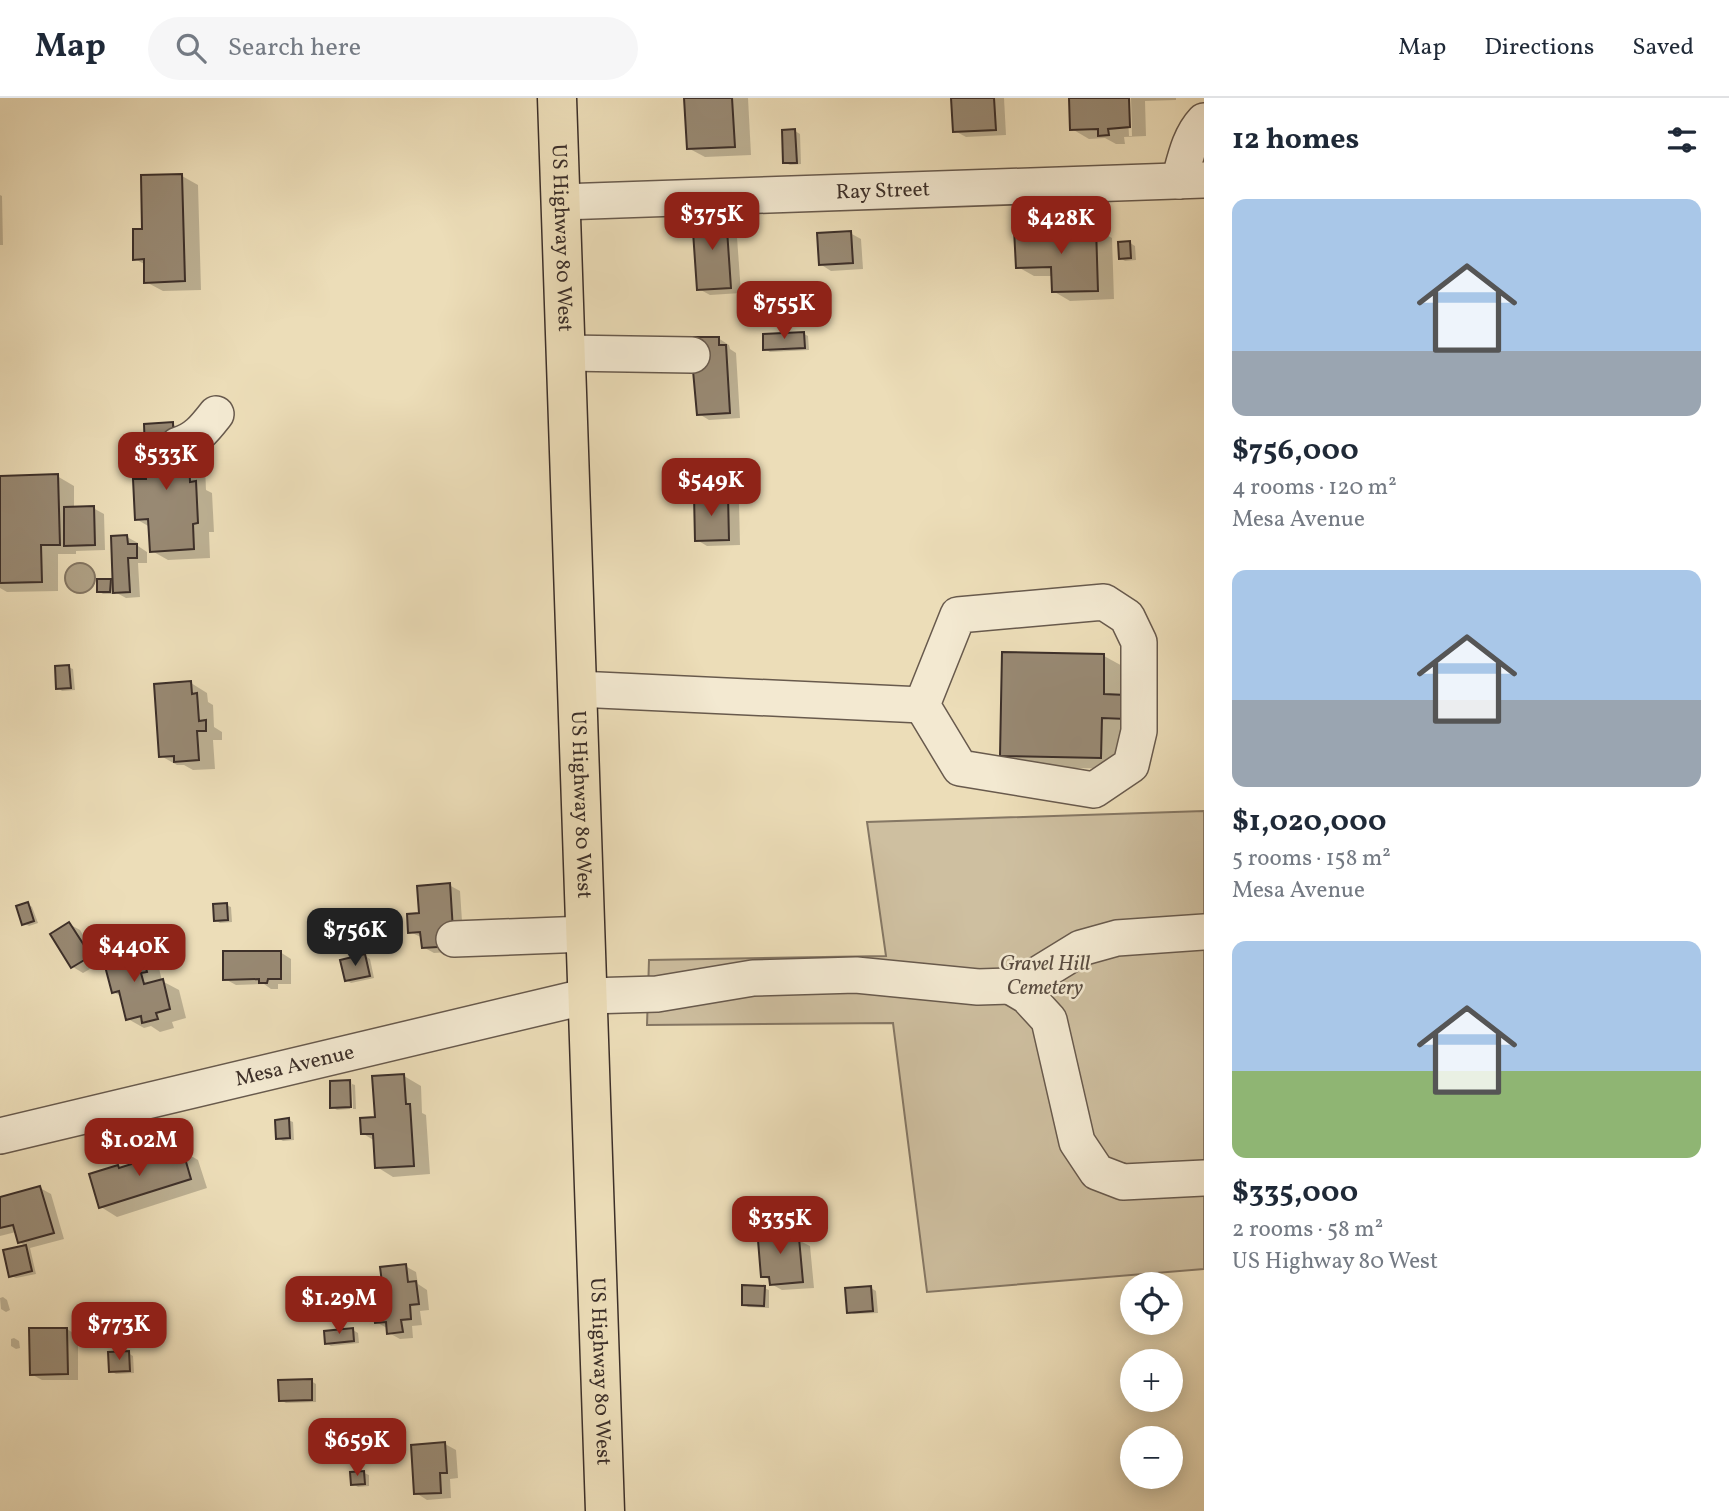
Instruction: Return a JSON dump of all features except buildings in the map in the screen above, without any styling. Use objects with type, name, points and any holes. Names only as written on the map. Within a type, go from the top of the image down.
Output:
[{"type":"main road","name":"US Highway 80 West","points":[[557,98],[605,1511]]},
{"type":"street","points":[[1191,180],[1190,144],[1204,121]]},
{"type":"street","name":"Ray Street","points":[[561,202],[1191,180]]},
{"type":"street","points":[[566,353],[692,355]]},
{"type":"street","points":[[178,445],[188,442],[202,432],[216,414]]},
{"type":"street","points":[[1104,602],[1127,617],[1139,642],[1139,731],[1131,765],[1094,790],[960,768],[922,705],[958,615],[1104,602]]},
{"type":"street","points":[[577,689],[922,705]]},
{"type":"street","points":[[1010,986],[1037,975],[1081,948],[1117,938],[1204,932]]},
{"type":"street","points":[[454,939],[586,934]]},
{"type":"street","name":"Mesa Avenue","points":[[0,1136],[588,996],[657,994],[766,977],[856,975],[978,987],[1010,986]]},
{"type":"street","points":[[1010,986],[1027,996],[1049,1020],[1077,1142],[1097,1172],[1123,1182],[1204,1178]]},
{"type":"green space","name":"Gravel Hill Cemetery","points":[[1204,811],[1204,1269],[1120,1272],[1120,1276],[927,1292],[893,1023],[647,1025],[649,960],[886,956],[867,822]]},
{"type":"shaded area","points":[[80,563],[86,564],[94,572],[94,584],[86,592],[80,593],[74,592],[66,584],[65,578],[66,572],[74,564]]}]
